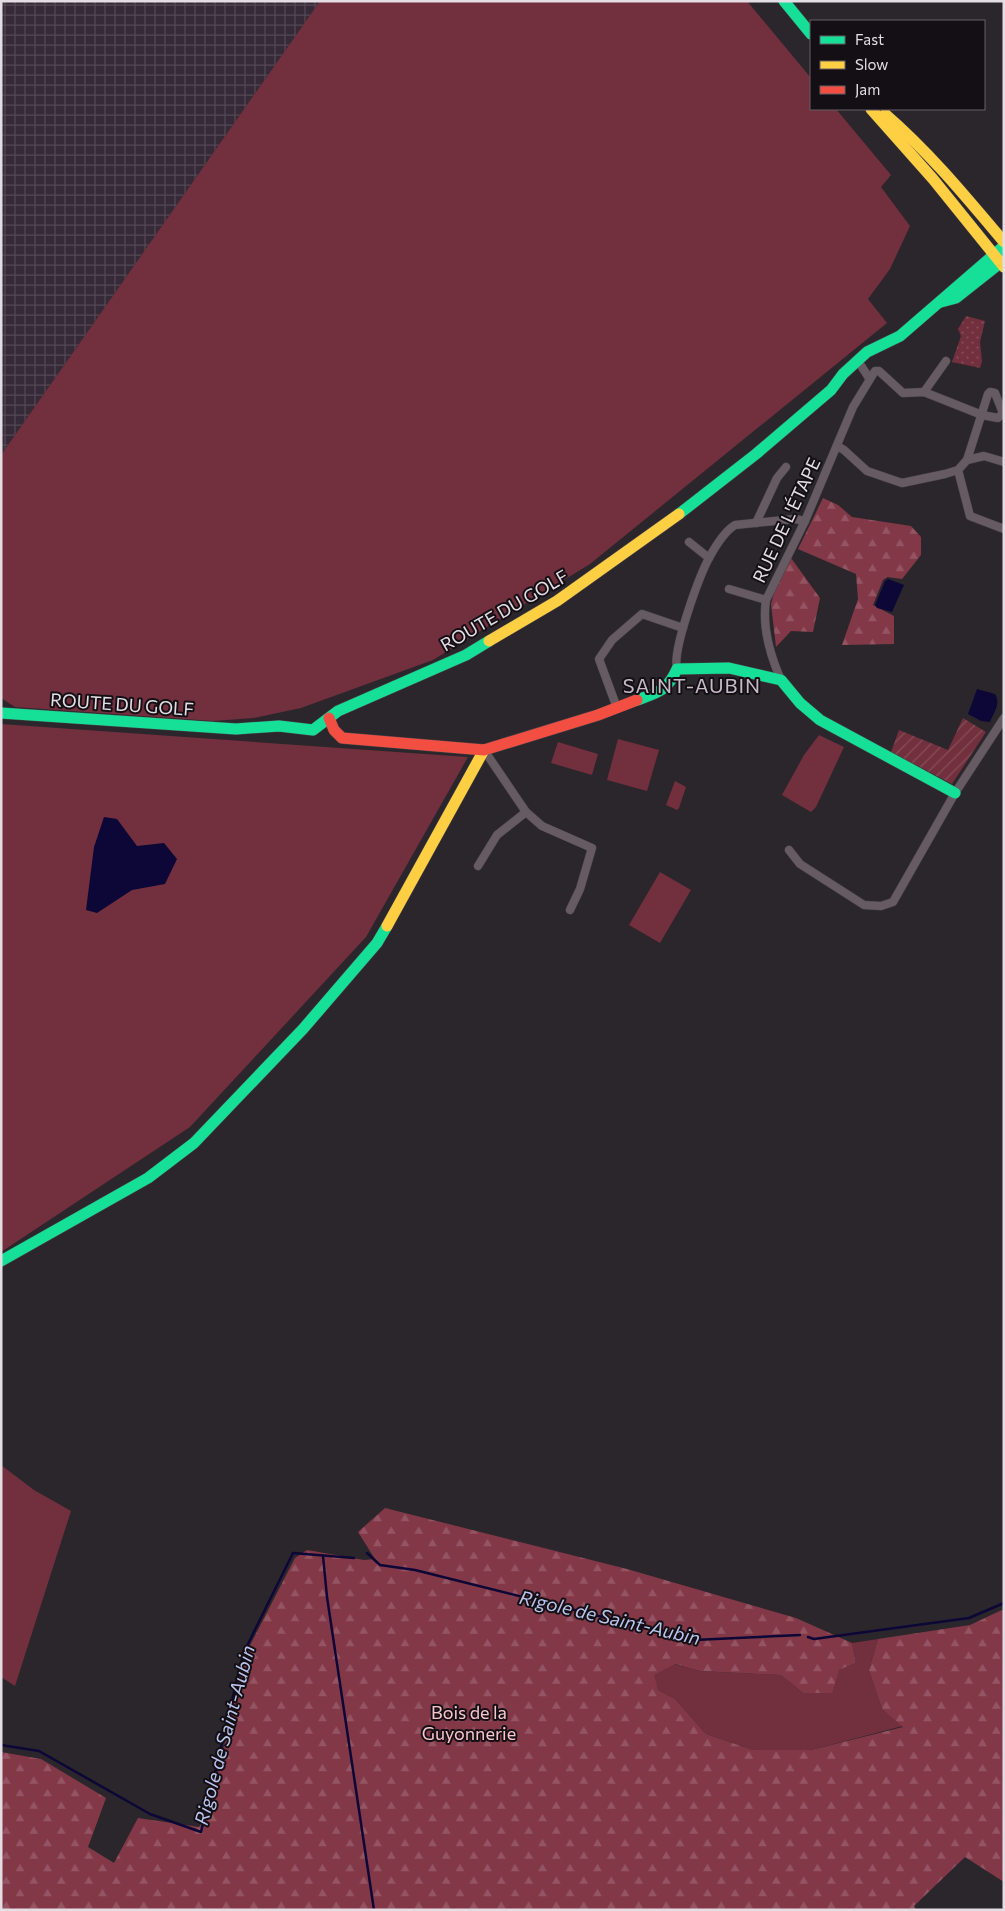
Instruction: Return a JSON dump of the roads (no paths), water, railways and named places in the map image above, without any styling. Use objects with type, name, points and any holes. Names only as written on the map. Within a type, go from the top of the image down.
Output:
[{"type":"street","points":[[784,1],[810,33]]},
{"type":"street","points":[[872,110],[933,179],[1000,261]]},
{"type":"street","points":[[881,110],[916,141],[948,176],[1004,244]]},
{"type":"street","name":"ROUTE DU GOLF","points":[[1,713],[236,729],[279,726],[313,730],[338,710],[466,655],[557,601],[603,570],[662,528],[785,430],[831,390],[843,374],[872,349],[900,336],[941,302],[956,298],[1000,261],[1004,244]]},
{"type":"street","points":[[837,446],[867,471],[894,482],[919,481],[958,470],[967,460],[982,415],[924,392],[903,393],[878,371],[869,378],[858,361]]},
{"type":"street","points":[[924,392],[946,362]]},
{"type":"street","name":"RUE DE L'ÉTAPE","points":[[780,680],[769,646],[764,612],[766,600],[805,521],[853,406],[869,378]]},
{"type":"street","points":[[967,460],[984,456],[1004,462]]},
{"type":"street","points":[[756,523],[777,478],[786,466]]},
{"type":"street","points":[[958,470],[970,516],[1004,529]]},
{"type":"street","points":[[329,718],[334,730],[342,738],[484,750],[617,708],[662,691],[670,684],[677,669],[674,660],[683,628],[709,558],[731,528],[736,525],[795,519],[805,521]]},
{"type":"street","points":[[689,542],[709,558]]},
{"type":"street","points":[[729,589],[766,600]]},
{"type":"street","points":[[617,708],[599,659],[612,640],[642,614],[683,628]]},
{"type":"street","points":[[677,669],[729,668],[780,680],[820,720],[955,793]]},
{"type":"street","points":[[789,850],[800,864],[864,905],[881,906],[893,902],[955,793],[1004,718]]},
{"type":"street","points":[[484,750],[526,812],[542,826],[581,841],[592,848],[580,889],[570,910]]},
{"type":"street","points":[[1,1262],[148,1178],[194,1143],[303,1029],[377,942],[484,750]]},
{"type":"street","points":[[478,866],[497,835],[526,812]]},
{"type":"waterway","name":"Rigole de Saint-Aubin","points":[[1,1745],[39,1751],[150,1814],[201,1832],[243,1654],[293,1553],[354,1558]]},
{"type":"waterway","name":"Rigole de Saint-Aubin","points":[[367,1553],[380,1565],[415,1570],[694,1640],[800,1635]]},
{"type":"waterway","points":[[323,1556],[327,1597],[374,1910]]},
{"type":"waterway","name":"Rigole de Saint-Aubin","points":[[808,1637],[814,1639],[969,1618],[1004,1603]]},
{"type":"district","name":"SAINT-AUBIN","points":[[692,685]]},
{"type":"park label","name":"Bois de la Guyonnerie","points":[[469,1722]]}]
